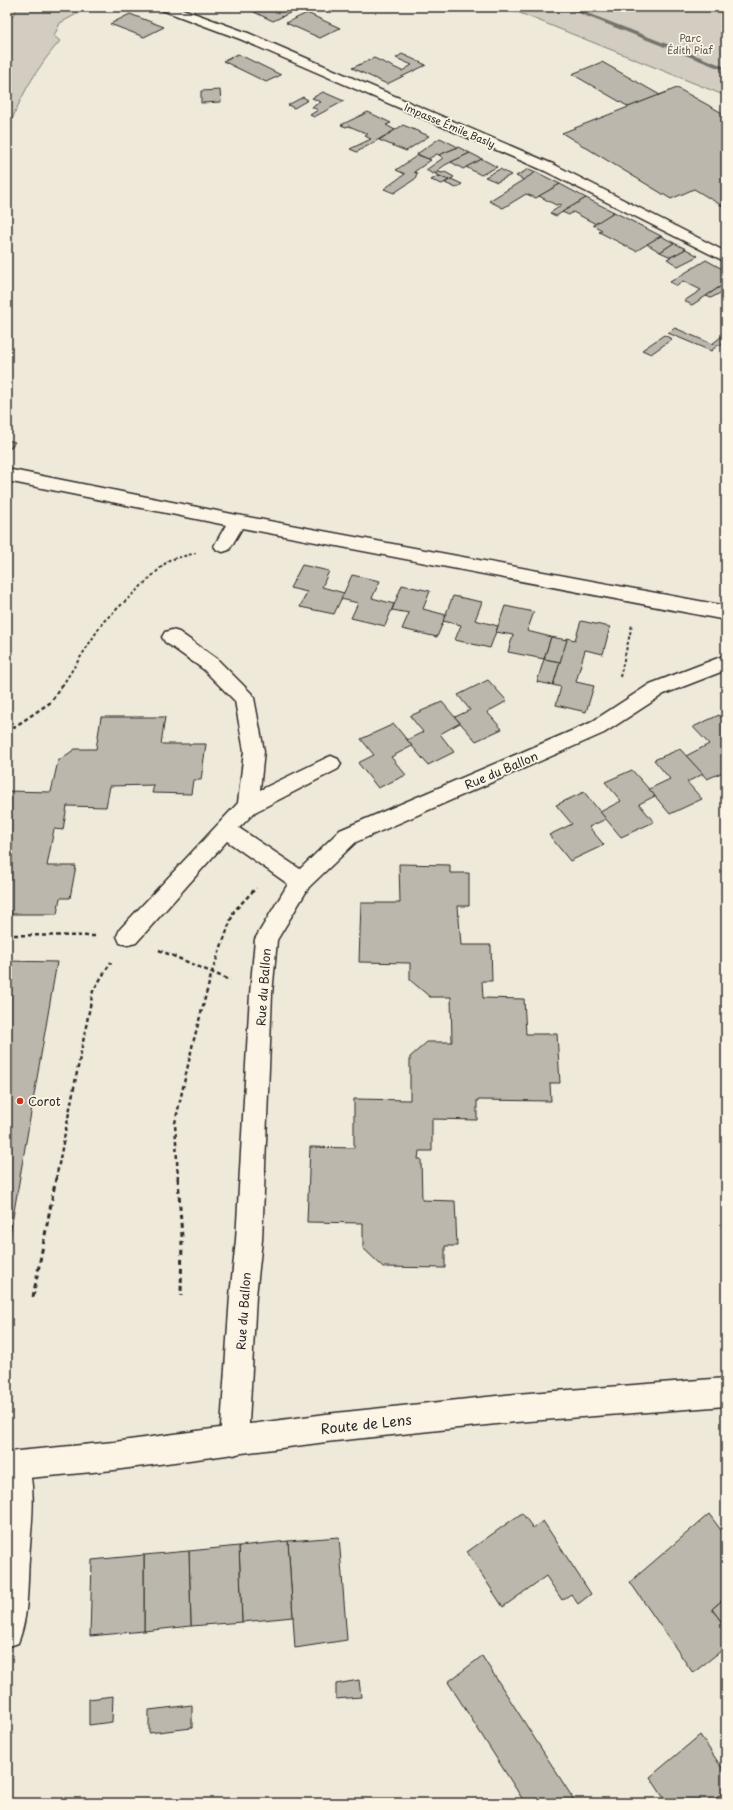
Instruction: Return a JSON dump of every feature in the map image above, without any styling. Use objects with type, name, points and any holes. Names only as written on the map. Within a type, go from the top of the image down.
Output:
[{"type":"street","name":"Impasse Émile Basly","points":[[166,7],[244,36],[550,168],[726,258]]},
{"type":"street","points":[[7,475],[237,521],[726,613]]},
{"type":"street","points":[[223,546],[237,521]]},
{"type":"street","points":[[172,637],[210,664],[244,698],[254,751],[248,806]]},
{"type":"street","name":"Rue du Ballon","points":[[234,1441],[243,1296],[249,1240],[261,994],[266,939],[301,881],[348,836],[597,728],[657,689],[726,662]]},
{"type":"street","points":[[128,936],[225,829],[248,806],[331,764]]},
{"type":"street","points":[[225,829],[301,881]]},
{"type":"street","name":"Route de Lens","points":[[11,1466],[114,1456],[326,1428],[516,1408],[726,1392]]},
{"type":"street","points":[[7,1632],[11,1612],[18,1505],[11,1466]]},
{"type":"path","points":[[7,732],[51,702],[103,622],[169,560],[223,546]]},
{"type":"path","points":[[609,720],[638,596]]},
{"type":"path","points":[[181,1296],[182,1237],[175,1123],[193,1043],[212,972],[234,911],[278,865]]},
{"type":"path","points":[[33,1296],[93,991],[128,936]]},
{"type":"green space","points":[[18,7],[90,7],[60,23],[54,36],[60,41],[43,62],[22,97],[7,134],[7,25]]},
{"type":"green space","name":"Parc Édith Piaf","points":[[505,7],[726,7],[726,96]]},
{"type":"building","points":[[265,7],[280,7],[292,12],[273,21],[254,12]]},
{"type":"building","points":[[307,13],[340,28],[320,38],[286,23]]},
{"type":"building","points":[[130,14],[164,27],[144,37],[110,24]]},
{"type":"building","points":[[238,54],[281,75],[266,82],[223,61]]},
{"type":"building","points":[[402,54],[426,65],[387,84],[352,68],[374,58],[402,71],[412,65],[396,58]]},
{"type":"building","points":[[602,62],[660,95],[629,107],[572,74]]},
{"type":"building","points":[[677,88],[726,115],[726,208],[694,189],[671,199],[562,133]]},
{"type":"building","points":[[220,90],[221,102],[201,103],[201,91]]},
{"type":"building","points":[[323,92],[344,101],[314,117],[310,115],[318,110],[312,107],[321,102],[312,98]]},
{"type":"building","points":[[303,97],[308,100],[294,108],[288,105]]},
{"type":"building","points":[[368,112],[391,123],[386,125],[395,130],[357,152],[350,149],[371,139],[365,136],[368,134],[349,126],[346,127],[341,125]]},
{"type":"building","points":[[403,125],[429,136],[406,151],[379,140]]},
{"type":"building","points":[[440,138],[458,147],[439,155],[437,154],[428,159],[417,154]]},
{"type":"building","points":[[458,147],[470,153],[445,165],[433,174],[426,170],[443,158],[439,155]]},
{"type":"building","points":[[470,153],[482,159],[463,169],[451,162]]},
{"type":"building","points":[[418,155],[431,160],[414,172],[417,173],[415,179],[394,193],[384,189],[405,174],[396,170]]},
{"type":"building","points":[[482,159],[497,167],[481,175],[466,167]]},
{"type":"building","points":[[500,169],[511,175],[497,182],[485,177]]},
{"type":"building","points":[[529,169],[536,172],[524,180],[516,176]]},
{"type":"building","points":[[445,172],[454,177],[449,180],[435,174]]},
{"type":"building","points":[[536,172],[560,184],[536,198],[526,194],[503,208],[489,201]]},
{"type":"building","points":[[438,176],[449,180],[442,184],[431,180]]},
{"type":"building","points":[[451,179],[462,184],[456,188],[445,183]]},
{"type":"building","points":[[560,184],[586,198],[556,216],[550,213],[562,205],[556,205],[539,196]]},
{"type":"building","points":[[586,198],[614,212],[596,224],[573,212],[569,215],[562,212]]},
{"type":"building","points":[[614,212],[661,236],[636,251],[599,232],[602,230],[593,225]]},
{"type":"building","points":[[661,236],[674,243],[660,252],[647,244]]},
{"type":"building","points":[[674,243],[686,249],[671,257],[660,252]]},
{"type":"building","points":[[686,249],[698,256],[678,266],[667,259]]},
{"type":"building","points":[[706,260],[726,271],[726,283],[692,305],[684,301],[701,290],[683,281],[677,286],[670,282]]},
{"type":"building","points":[[726,283],[726,294],[722,292],[711,298],[706,296]]},
{"type":"building","points":[[675,328],[712,344],[726,333],[726,345],[718,345],[711,351],[668,333]]},
{"type":"building","points":[[664,335],[672,339],[651,354],[642,350]]},
{"type":"building","points":[[7,440],[15,442],[7,452]]},
{"type":"building","points":[[302,565],[329,571],[322,587],[344,593],[334,614],[300,607],[307,592],[290,588]]},
{"type":"building","points":[[352,575],[380,581],[372,598],[394,604],[385,626],[351,618],[358,603],[341,599]]},
{"type":"building","points":[[402,585],[430,591],[423,609],[446,615],[437,637],[402,629],[409,613],[392,610]]},
{"type":"building","points":[[453,596],[482,602],[475,620],[498,626],[490,648],[455,640],[461,625],[443,621]]},
{"type":"building","points":[[505,606],[534,612],[527,631],[551,637],[544,659],[508,652],[513,635],[496,632]]},
{"type":"building","points":[[581,621],[610,627],[603,654],[585,650],[576,682],[594,686],[586,712],[556,705],[561,687],[553,685],[567,638],[575,640]]},
{"type":"building","points":[[551,637],[567,640],[560,662],[544,659]]},
{"type":"building","points":[[544,659],[560,662],[553,685],[537,682]]},
{"type":"building","points":[[488,680],[507,701],[487,712],[502,729],[476,741],[455,717],[470,710],[458,695]]},
{"type":"building","points":[[442,702],[460,723],[440,734],[454,752],[428,765],[407,740],[423,732],[410,716]]},
{"type":"building","points":[[719,715],[726,723],[726,771],[707,779],[686,756],[709,744],[693,727]]},
{"type":"building","points":[[101,717],[165,717],[161,744],[206,744],[201,780],[193,780],[191,794],[152,793],[154,785],[110,786],[106,807],[67,806],[63,830],[54,829],[47,866],[76,866],[70,898],[60,898],[57,914],[7,914],[7,791],[51,792],[58,761],[75,749],[96,749]]},
{"type":"building","points":[[394,724],[412,746],[391,757],[406,775],[378,788],[358,763],[374,755],[361,739]]},
{"type":"building","points":[[680,749],[703,774],[687,782],[702,799],[670,814],[649,789],[670,779],[654,760]]},
{"type":"building","points":[[632,770],[655,796],[639,804],[654,822],[621,837],[600,812],[621,801],[605,782]]},
{"type":"building","points":[[584,792],[606,819],[589,827],[604,845],[570,861],[549,835],[572,824],[556,805]]},
{"type":"building","points":[[399,864],[450,865],[450,873],[469,873],[469,906],[458,906],[461,945],[491,945],[492,981],[482,981],[483,998],[524,999],[526,1034],[557,1034],[560,1083],[550,1083],[551,1101],[477,1100],[477,1120],[432,1119],[432,1151],[419,1151],[418,1159],[421,1159],[422,1200],[455,1201],[457,1246],[445,1246],[445,1268],[383,1267],[363,1248],[363,1223],[307,1222],[310,1147],[354,1148],[354,1099],[410,1100],[410,1057],[427,1042],[452,1042],[451,997],[430,997],[410,980],[410,963],[359,962],[361,903],[400,903]]},
{"type":"building","name":"Corot","points":[[7,961],[57,962],[7,1252]]},
{"type":"building","points":[[522,1513],[533,1528],[543,1521],[591,1594],[578,1604],[571,1594],[562,1600],[546,1576],[503,1607],[467,1552]]},
{"type":"building","points":[[709,1514],[726,1537],[726,1597],[712,1609],[726,1628],[726,1647],[693,1673],[630,1582]]},
{"type":"building","points":[[339,1537],[347,1640],[295,1648],[288,1541]]},
{"type":"building","points":[[288,1541],[293,1617],[242,1622],[239,1546]]},
{"type":"building","points":[[239,1546],[242,1622],[191,1626],[189,1551]]},
{"type":"building","points":[[189,1551],[191,1626],[144,1631],[144,1555]]},
{"type":"building","points":[[144,1555],[144,1631],[90,1636],[92,1560]]},
{"type":"building","points":[[726,1597],[726,1628],[712,1609]]},
{"type":"building","points":[[482,1656],[576,1803],[525,1803],[448,1682]]},
{"type":"building","points":[[359,1680],[361,1697],[336,1699],[336,1684]]},
{"type":"building","points":[[113,1696],[112,1722],[89,1725],[89,1699]]},
{"type":"building","points":[[192,1705],[192,1728],[149,1733],[149,1710]]},
{"type":"building","points":[[700,1735],[726,1774],[726,1790],[711,1803],[667,1803],[650,1777]]},
{"type":"building","points":[[726,1790],[726,1803],[711,1803]]},
{"type":"waterway","points":[[566,7],[726,69]]},
{"type":"place","name":"Corot","points":[[20,1101]]}]
